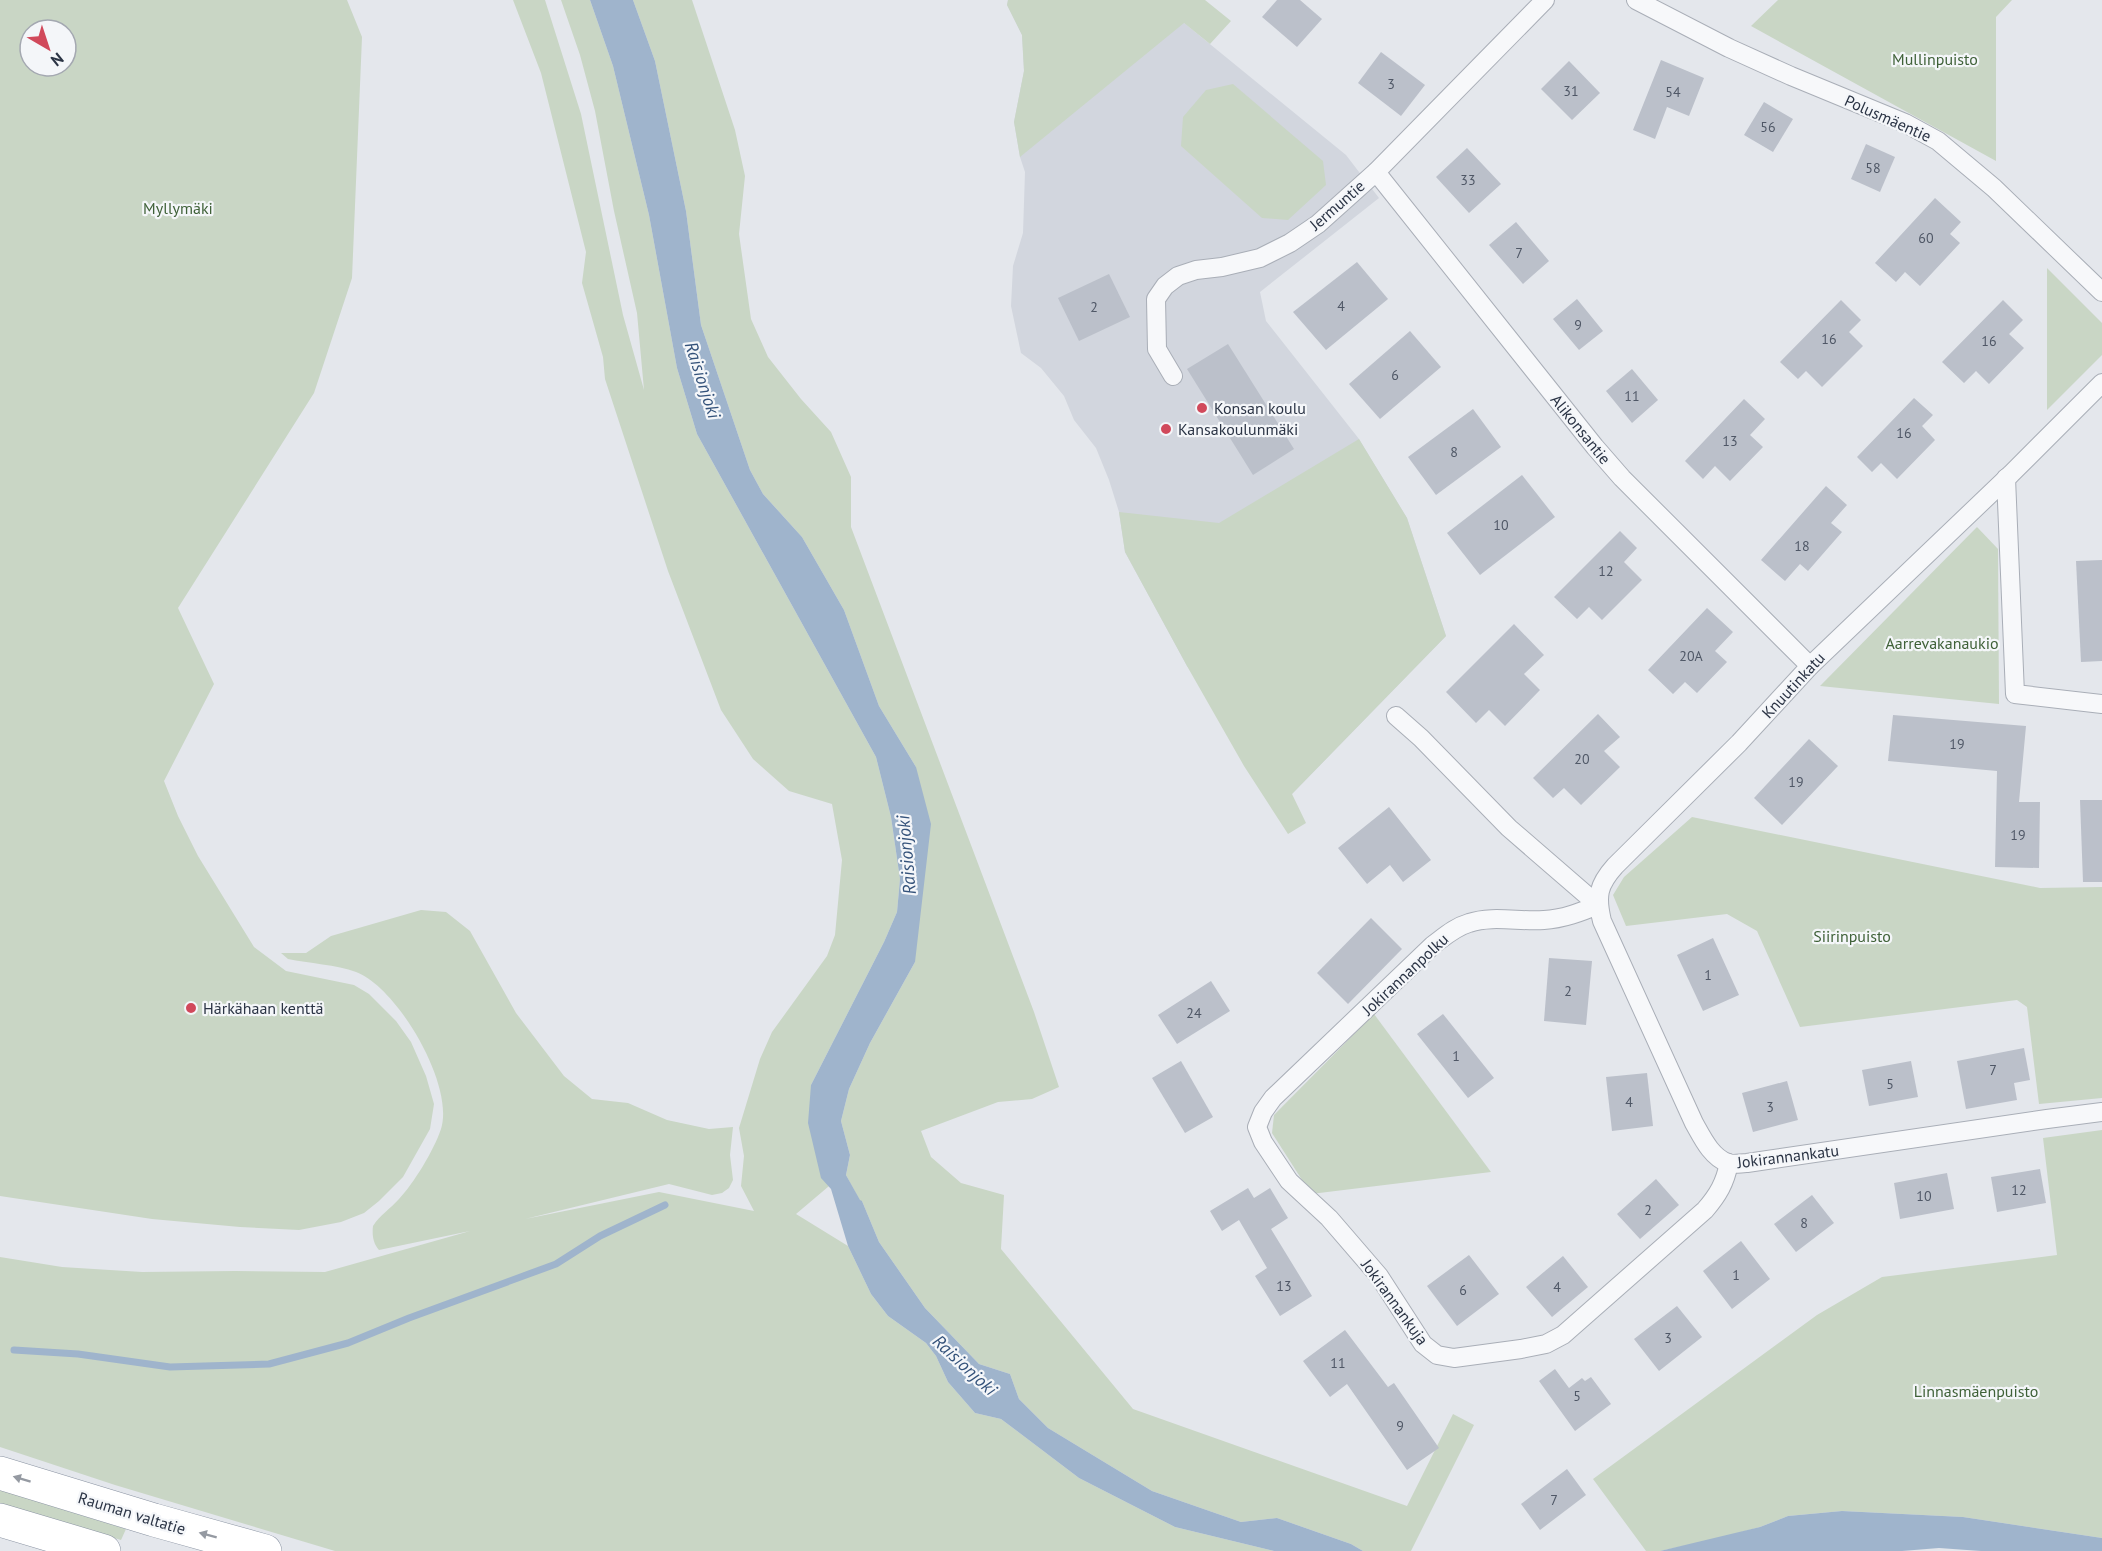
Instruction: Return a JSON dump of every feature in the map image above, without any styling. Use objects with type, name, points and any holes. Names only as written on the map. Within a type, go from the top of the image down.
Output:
[{"type":"highway","name":"Rauman valtatie","points":[[0,1473],[154,1521],[265,1551]]},
{"type":"highway","points":[[0,1520],[104,1551]]},
{"type":"street","name":"Jermuntie","points":[[1173,376],[1157,349],[1156,299],[1165,285],[1178,276],[1196,270],[1222,267],[1260,258],[1290,243],[1318,224],[1376,172],[1545,0]]},
{"type":"street","name":"Polusmäentie","points":[[1636,0],[1729,48],[1905,123],[1938,141],[1994,188],[2102,292]]},
{"type":"street","name":"Alikonsantie","points":[[1376,172],[1622,478],[1810,666]]},
{"type":"street","name":"Knuutinkatu","points":[[1598,905],[1599,890],[1615,866],[1739,743],[1810,666],[2102,383]]},
{"type":"street","points":[[2006,478],[2015,694],[2102,704]]},
{"type":"street","points":[[1396,716],[1421,738],[1509,828],[1598,905]]},
{"type":"street","name":"Jokirannanpolku","points":[[1257,1127],[1263,1112],[1274,1098],[1433,945],[1451,931],[1469,922],[1544,920],[1563,917],[1598,905]]},
{"type":"street","name":"Jokirannankatu","points":[[1598,905],[1602,921],[1694,1123],[1714,1154],[1729,1163],[1747,1163],[2102,1112]]},
{"type":"street","name":"Jokirannankuja","points":[[1257,1127],[1268,1151],[1289,1181],[1329,1218],[1379,1276],[1423,1344],[1437,1355],[1454,1358],[1546,1344],[1563,1335],[1705,1210],[1717,1196],[1725,1181],[1729,1163]]},
{"type":"shaded area","name":"Konsan koulu","points":[[1008,0],[1156,0],[1346,155],[1379,198],[1260,292],[1266,321],[1359,439],[1407,518],[1446,636],[1291,795],[1187,666],[1125,552],[1119,512],[1096,448],[1074,420],[1064,396],[1041,368],[1021,353],[1011,306],[1013,266],[1023,233],[1025,172],[1014,122],[1024,71],[1022,35],[1007,5]]},
{"type":"green space","name":"Myllymäki","points":[[0,0],[347,0],[362,37],[352,278],[314,393],[178,608],[214,684],[164,781],[198,856],[254,947],[286,971],[354,985],[369,994],[396,1021],[411,1042],[426,1076],[434,1104],[430,1129],[403,1177],[364,1213],[341,1222],[299,1230],[152,1219],[0,1196]]},
{"type":"green space","points":[[513,0],[545,0],[581,114],[623,315],[644,390],[637,313],[595,111],[580,55],[561,0],[590,0],[613,66],[649,215],[677,368],[697,434],[876,757],[891,817],[900,879],[897,912],[811,1085],[835,1181],[796,1214],[848,1246],[871,1294],[888,1316],[926,1343],[936,1356],[948,1382],[975,1413],[1001,1419],[1079,1478],[1175,1527],[1274,1551],[335,1551],[115,1485],[0,1447],[0,1257],[62,1267],[142,1272],[325,1272],[470,1231],[379,1250],[375,1245],[373,1226],[396,1203],[423,1166],[441,1129],[443,1110],[431,1064],[405,1017],[389,997],[372,981],[356,972],[288,959],[281,953],[306,953],[331,936],[421,910],[446,912],[470,931],[516,1013],[564,1076],[592,1099],[628,1103],[667,1120],[709,1129],[733,1127],[730,1155],[733,1180],[729,1188],[722,1193],[712,1195],[669,1184],[525,1219],[659,1192],[754,1211],[741,1186],[744,1156],[739,1128],[760,1059],[772,1032],[827,956],[835,935],[842,860],[832,804],[789,791],[753,759],[721,710],[668,571],[605,379],[603,357],[582,283],[586,252],[541,73]]},
{"type":"green space","points":[[633,0],[692,0],[735,130],[745,176],[739,234],[751,319],[768,357],[831,432],[851,477],[851,527],[1034,1012],[1059,1087],[1032,1099],[998,1102],[921,1131],[931,1157],[961,1183],[1004,1195],[1001,1249],[1133,1409],[1407,1506],[1453,1414],[1474,1425],[1411,1551],[1363,1551],[1351,1544],[1277,1518],[1241,1522],[1152,1491],[1048,1428],[1019,1399],[1010,1374],[979,1364],[925,1308],[879,1242],[862,1201],[846,1175],[850,1155],[841,1121],[849,1089],[870,1043],[915,962],[916,767],[879,706],[844,610],[802,537],[763,494],[750,470],[701,325],[686,211],[655,61]]},
{"type":"green space","points":[[1008,0],[1205,0],[1231,21],[1210,44],[1184,23],[1020,157],[1014,122],[1024,71],[1022,35],[1007,5]]},
{"type":"green space","name":"Mullinpuisto","points":[[1778,0],[2012,0],[1996,17],[1996,161],[1751,26]]},
{"type":"green space","points":[[1233,84],[1323,161],[1326,185],[1288,220],[1262,218],[1181,146],[1183,117],[1206,90]]},
{"type":"green space","points":[[2047,268],[2102,323],[2102,355],[2047,410]]},
{"type":"green space","points":[[1359,439],[1407,518],[1446,636],[1292,794],[1306,823],[1288,834],[1244,766],[1125,552],[1119,512],[1219,523]]},
{"type":"green space","name":"Aarrevakanaukio","points":[[1977,527],[1998,549],[1999,704],[1820,686]]},
{"type":"green space","name":"Siirinpuisto","points":[[1692,817],[2040,888],[2102,887],[2102,1098],[2039,1104],[2027,1007],[2017,1000],[1800,1027],[1757,931],[1727,914],[1626,926],[1613,895],[1624,877]]},
{"type":"green space","points":[[1374,1014],[1491,1172],[1311,1194],[1272,1133],[1274,1115]]},
{"type":"green space","name":"Linnasmäenpuisto","points":[[2102,1130],[2102,1538],[1963,1517],[1842,1511],[1788,1516],[1760,1527],[1716,1539],[1660,1551],[1646,1551],[1593,1479],[1817,1315],[1882,1277],[2057,1255],[2043,1138]]},
{"type":"green space","points":[[0,1490],[126,1529],[121,1540],[0,1504]]},
{"type":"water","name":"Raisionjoki","points":[[590,0],[633,0],[655,61],[686,211],[701,325],[750,470],[763,494],[802,537],[844,610],[879,706],[916,767],[931,824],[915,962],[870,1043],[849,1089],[841,1121],[850,1155],[846,1175],[862,1201],[879,1242],[925,1308],[979,1364],[1010,1374],[1019,1399],[1048,1428],[1152,1491],[1241,1522],[1277,1518],[1351,1544],[1363,1551],[1274,1551],[1175,1527],[1079,1478],[1001,1419],[975,1413],[948,1382],[936,1356],[926,1343],[888,1316],[871,1294],[848,1246],[831,1189],[821,1178],[808,1123],[811,1085],[897,912],[900,879],[891,817],[876,757],[697,434],[677,368],[649,215],[613,66]]},
{"type":"water","points":[[1842,1511],[1963,1517],[2102,1538],[2102,1551],[1981,1551],[1939,1548],[1902,1551],[1660,1551],[1760,1527],[1788,1516]]},
{"type":"building","points":[[1277,0],[1300,0],[1322,19],[1297,47],[1262,17]]},
{"type":"building","points":[[1381,52],[1425,85],[1401,116],[1358,83]]},
{"type":"building","points":[[1661,60],[1704,78],[1689,116],[1667,107],[1655,139],[1633,130]]},
{"type":"building","points":[[1569,61],[1600,93],[1572,120],[1541,89]]},
{"type":"building","points":[[1764,102],[1793,119],[1773,152],[1744,135]]},
{"type":"building","points":[[1866,144],[1895,157],[1880,192],[1851,179]]},
{"type":"building","points":[[1467,148],[1501,184],[1469,213],[1436,177]]},
{"type":"building","points":[[1935,198],[1961,222],[1950,234],[1960,243],[1920,286],[1905,272],[1896,282],[1875,263]]},
{"type":"building","points":[[1516,222],[1549,261],[1523,284],[1489,245]]},
{"type":"building","points":[[1357,262],[1388,299],[1326,350],[1293,312]]},
{"type":"building","points":[[1109,274],[1130,317],[1079,341],[1058,298]]},
{"type":"building","points":[[1577,299],[1603,331],[1579,350],[1553,319]]},
{"type":"building","points":[[1841,300],[1861,320],[1849,332],[1863,346],[1822,387],[1806,371],[1798,379],[1780,362]]},
{"type":"building","points":[[2003,300],[2023,320],[2009,334],[2024,348],[1989,384],[1976,371],[1964,383],[1942,362]]},
{"type":"building","points":[[1410,331],[1441,367],[1380,419],[1349,384]]},
{"type":"building","points":[[1228,344],[1294,449],[1253,475],[1187,369]]},
{"type":"building","points":[[1632,369],[1658,400],[1632,423],[1606,391]]},
{"type":"building","points":[[1914,398],[1933,415],[1922,426],[1935,440],[1897,479],[1881,463],[1872,472],[1857,457]]},
{"type":"building","points":[[1744,399],[1765,419],[1750,435],[1763,447],[1730,481],[1715,466],[1703,479],[1685,461]]},
{"type":"building","points":[[1473,409],[1501,447],[1436,495],[1408,457]]},
{"type":"building","points":[[1522,475],[1555,517],[1480,575],[1447,533]]},
{"type":"building","points":[[1826,486],[1847,505],[1831,523],[1842,532],[1808,571],[1800,564],[1785,581],[1761,560]]},
{"type":"building","points":[[1620,531],[1637,548],[1624,562],[1642,580],[1602,620],[1589,607],[1577,619],[1554,597]]},
{"type":"building","points":[[2102,560],[2102,661],[2081,662],[2076,561]]},
{"type":"building","points":[[1707,608],[1733,632],[1715,651],[1727,662],[1697,693],[1685,682],[1673,694],[1648,670]]},
{"type":"building","points":[[1514,624],[1544,655],[1524,674],[1540,690],[1505,726],[1489,710],[1476,723],[1446,692]]},
{"type":"building","points":[[1598,714],[1620,737],[1604,751],[1620,767],[1581,805],[1564,788],[1553,798],[1533,778]]},
{"type":"building","points":[[1893,715],[2026,726],[2019,802],[2040,802],[2039,868],[1995,867],[1997,771],[1888,761]]},
{"type":"building","points":[[1809,739],[1838,766],[1782,825],[1754,798]]},
{"type":"building","points":[[2080,800],[2102,800],[2102,882],[2083,882]]},
{"type":"building","points":[[1389,807],[1431,860],[1403,882],[1390,865],[1367,884],[1338,848]]},
{"type":"building","points":[[1371,918],[1402,949],[1348,1004],[1317,973]]},
{"type":"building","points":[[1713,938],[1739,995],[1703,1011],[1677,955]]},
{"type":"building","points":[[1549,958],[1592,961],[1586,1025],[1544,1021]]},
{"type":"building","points":[[1211,981],[1230,1011],[1177,1044],[1158,1015]]},
{"type":"building","points":[[1443,1014],[1494,1078],[1468,1098],[1417,1034]]},
{"type":"building","points":[[2024,1048],[2030,1080],[2014,1083],[2017,1100],[1966,1109],[1957,1061]]},
{"type":"building","points":[[1181,1061],[1213,1117],[1185,1133],[1152,1078]]},
{"type":"building","points":[[1911,1061],[1918,1097],[1869,1106],[1862,1070]]},
{"type":"building","points":[[1647,1073],[1653,1126],[1612,1131],[1606,1077]]},
{"type":"building","points":[[1787,1081],[1798,1120],[1753,1132],[1742,1093]]},
{"type":"building","points":[[2040,1169],[2046,1203],[1997,1212],[1991,1177]]},
{"type":"building","points":[[1947,1173],[1954,1209],[1900,1219],[1894,1183]]},
{"type":"building","points":[[1656,1179],[1679,1205],[1640,1239],[1617,1214]]},
{"type":"building","points":[[1248,1188],[1254,1198],[1270,1188],[1288,1218],[1271,1229],[1312,1296],[1280,1316],[1255,1276],[1267,1268],[1239,1220],[1222,1231],[1210,1211]]},
{"type":"building","points":[[1812,1195],[1834,1223],[1796,1252],[1774,1224]]},
{"type":"building","points":[[1741,1241],[1770,1279],[1732,1309],[1703,1271]]},
{"type":"building","points":[[1469,1255],[1499,1294],[1457,1326],[1427,1286]]},
{"type":"building","points":[[1563,1256],[1588,1287],[1552,1317],[1526,1287]]},
{"type":"building","points":[[1677,1306],[1702,1337],[1659,1371],[1634,1339]]},
{"type":"building","points":[[1345,1330],[1388,1387],[1394,1383],[1439,1448],[1407,1470],[1347,1384],[1330,1397],[1303,1361]]},
{"type":"building","points":[[1555,1369],[1569,1388],[1582,1378],[1585,1381],[1591,1377],[1611,1404],[1575,1431],[1539,1381]]},
{"type":"building","points":[[1567,1469],[1586,1495],[1540,1530],[1521,1504]]},
{"type":"waterway","points":[[14,1350],[78,1354],[170,1367],[269,1364],[348,1343],[556,1264],[600,1236],[665,1205]]},
{"type":"place","name":"Konsan koulu","points":[[1202,408]]},
{"type":"place","name":"Kansakoulunmäki","points":[[1166,429]]},
{"type":"place","name":"Härkähaan kenttä","points":[[191,1008]]}]
